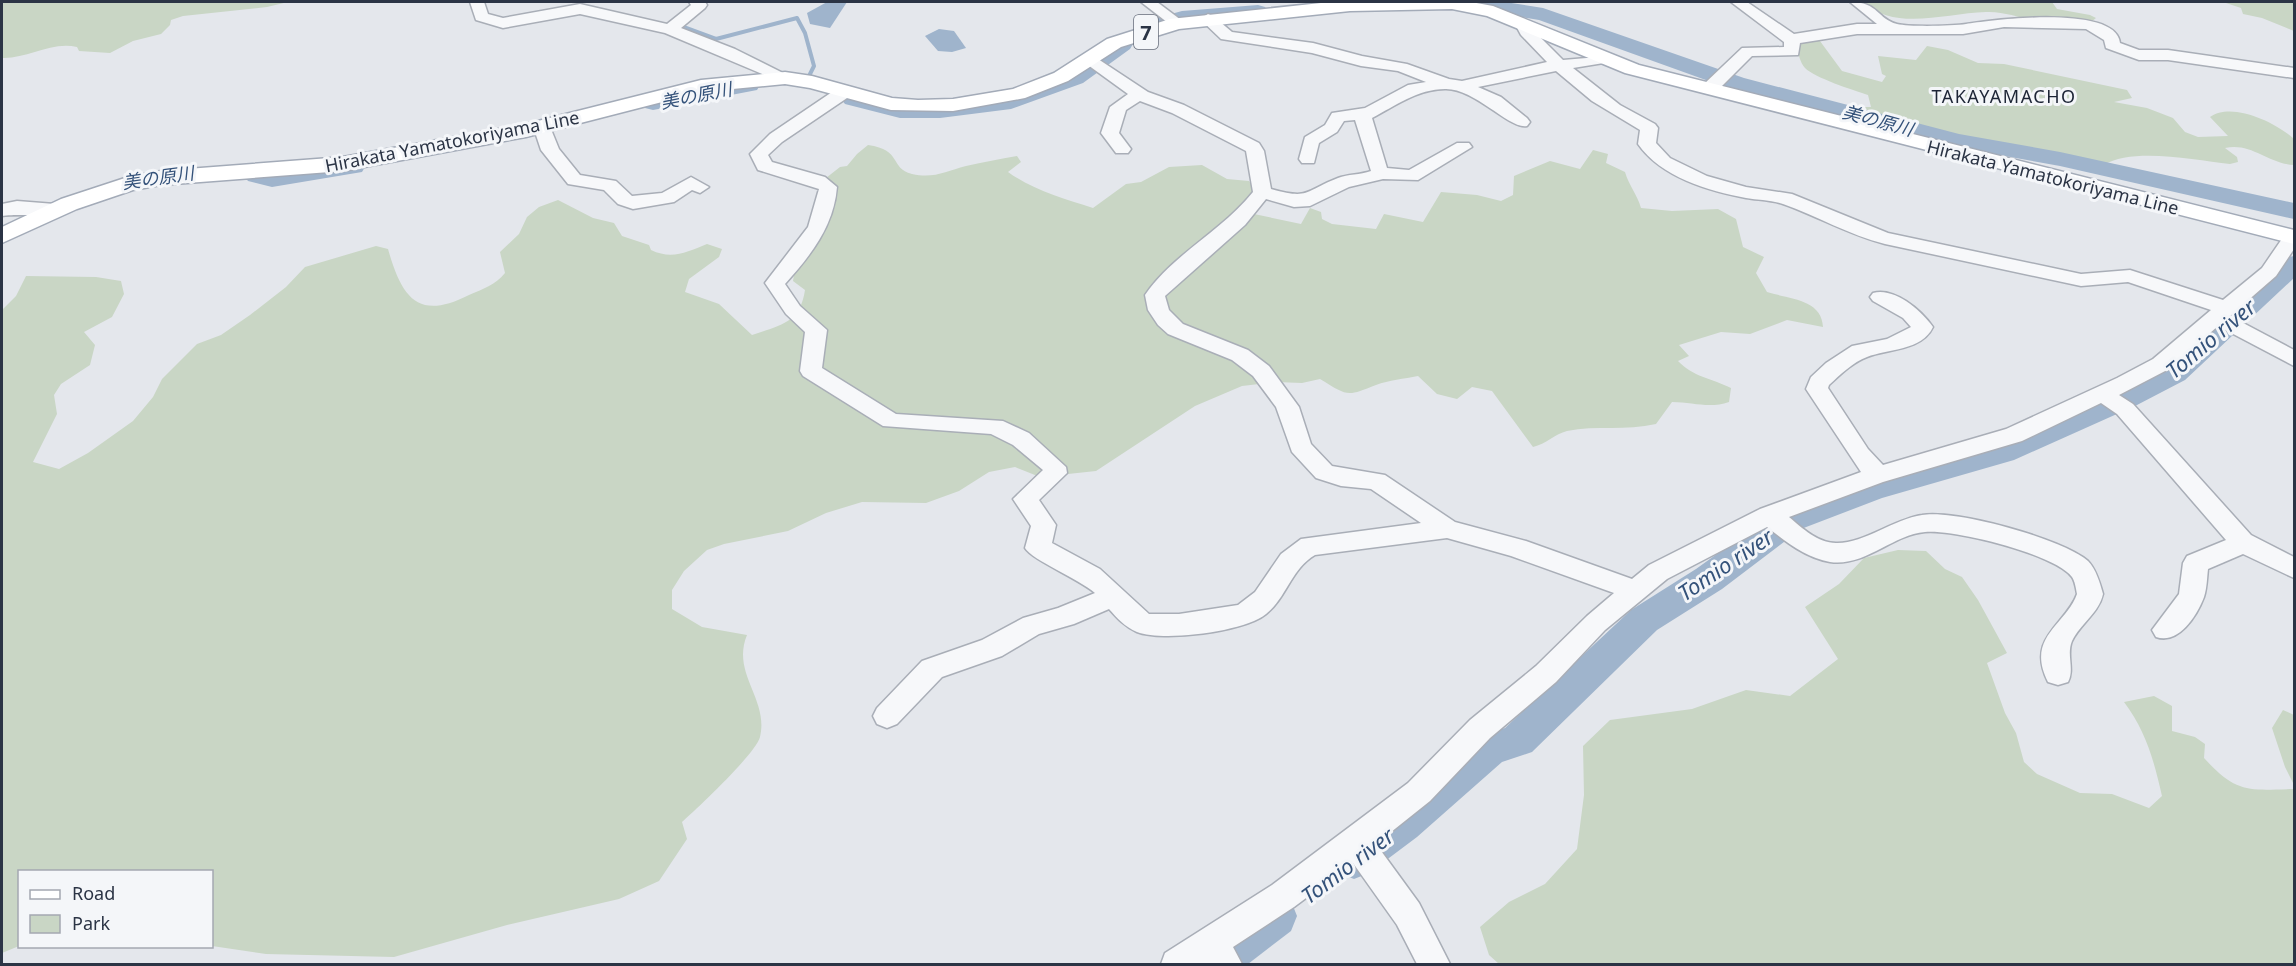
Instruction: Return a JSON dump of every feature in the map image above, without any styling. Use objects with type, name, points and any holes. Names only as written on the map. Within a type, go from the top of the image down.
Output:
[{"type":"main road","name":"Hirakata Yamatokoriyama Line","points":[[2,236],[92,195],[161,178],[343,164],[542,126],[701,86],[785,78],[812,82],[891,104],[918,106],[988,100],[1018,94],[1061,77],[1114,43],[1177,23],[1349,3],[1451,2],[1482,8],[1604,60],[1716,80],[2008,166],[2294,237]]},
{"type":"street","points":[[477,2],[480,17],[503,23],[580,9],[670,29],[729,52],[785,78]]},
{"type":"street","points":[[670,29],[700,5],[696,2]]},
{"type":"street","points":[[1148,2],[1177,23]]},
{"type":"street","points":[[1738,2],[1792,40],[1827,32],[1890,27],[1963,29],[2004,22],[2041,25],[2078,23],[2100,29],[2112,39],[2112,45],[2140,56],[2154,58],[2168,55],[2295,73]]},
{"type":"street","points":[[1857,2],[1890,27]]},
{"type":"street","points":[[1208,19],[1227,36],[1313,48],[1361,61],[1401,67],[1495,101],[1521,122]]},
{"type":"street","points":[[1523,24],[1541,47],[1592,96],[1649,128],[1647,144],[1664,162],[1701,180],[1745,192],[1785,198],[1864,232],[1885,238],[2080,280],[2130,276],[2221,312],[2295,358]]},
{"type":"street","points":[[1716,80],[1748,51],[1792,52],[1792,40]]},
{"type":"street","points":[[1089,60],[1139,94],[1178,109],[1253,147],[1262,192],[1242,218],[1167,279],[1155,295],[1156,308],[1164,321],[1179,332],[1241,355],[1254,366],[1280,394],[1299,431],[1300,446],[1324,472],[1341,478],[1377,481],[1447,529],[1517,548],[1633,590]]},
{"type":"street","points":[[1308,159],[1311,141],[1331,128],[1338,117],[1365,113],[1414,89],[1454,85],[1562,65],[1604,60]]},
{"type":"street","points":[[844,92],[776,138],[759,154],[764,166],[819,181],[828,187],[825,211],[812,238],[775,283],[793,310],[816,330],[811,371],[891,421],[987,424],[1020,439],[1054,467],[1055,473],[1025,499],[1044,525],[1038,548],[1057,555],[1106,587],[1112,598],[1146,625],[1201,622],[1245,614],[1262,603],[1283,566],[1297,551],[1310,546],[1447,529]]},
{"type":"street","points":[[1122,148],[1110,133],[1118,107],[1139,94]]},
{"type":"street","points":[[1365,113],[1363,116],[1371,139],[1374,163],[1381,173]]},
{"type":"street","points":[[542,126],[550,150],[574,180],[610,185],[625,200],[645,203],[667,198],[691,182],[700,187]]},
{"type":"street","points":[[1262,192],[1294,201],[1310,200],[1344,182],[1366,179],[1381,173],[1412,176],[1463,147]]},
{"type":"street","points":[[2,210],[17,207],[55,210]]},
{"type":"street","points":[[1177,964],[1217,954],[1419,792],[1480,729],[1546,674],[1633,590],[1658,572],[1769,515],[1878,475],[1992,442],[2102,394],[2161,364],[2269,272],[2294,237]]},
{"type":"street","points":[[1878,475],[1866,464],[1842,429],[1834,408],[1817,389],[1819,382],[1834,368],[1860,351],[1893,345],[1921,330],[1922,327],[1910,313],[1880,297]]},
{"type":"street","points":[[2102,394],[2132,416],[2242,542],[2295,568]]},
{"type":"street","points":[[1769,515],[1821,551],[1840,554],[1909,526],[1951,524],[2010,538],[2068,561],[2080,569],[2090,595],[2088,603],[2069,621],[2057,645],[2058,674]]},
{"type":"street","points":[[2165,630],[2181,613],[2192,595],[2196,563],[2229,551],[2242,542]]},
{"type":"street","points":[[887,716],[932,669],[992,648],[1032,625],[1065,617],[1086,606],[1112,598]]},
{"type":"street","points":[[1356,842],[1408,914],[1434,964]]},
{"type":"green space","points":[[2,2],[288,2],[267,7],[183,16],[171,20],[170,25],[161,34],[133,41],[110,53],[79,51],[77,47],[58,46],[21,56],[2,58]]},
{"type":"green space","points":[[1862,2],[2052,2],[2057,9],[2096,18],[2091,22],[2043,21],[1992,12],[1905,19],[1875,11]]},
{"type":"green space","points":[[2223,2],[2294,2],[2294,31],[2262,18],[2243,14],[2241,8]]},
{"type":"green space","points":[[1817,37],[1842,71],[1882,82],[1886,76],[1882,74],[1878,56],[1916,60],[1927,46],[1948,50],[1978,63],[2004,64],[2127,90],[2132,98],[2114,102],[2147,108],[2173,118],[2185,132],[2198,137],[2228,136],[2210,117],[2219,113],[2230,111],[2254,116],[2277,127],[2294,139],[2294,165],[2276,161],[2252,150],[2234,147],[2225,148],[2237,157],[2238,162],[2230,164],[2147,156],[2116,160],[2103,165],[1942,136],[1856,112],[1859,107],[1871,107],[1868,95],[1817,76],[1805,68],[1802,63],[1796,45],[1798,42]]},
{"type":"green space","points":[[868,145],[879,147],[891,155],[900,168],[912,174],[927,176],[1017,156],[1021,162],[1008,172],[1038,189],[1093,208],[1126,184],[1141,182],[1169,167],[1202,165],[1227,179],[1249,181],[1255,191],[1245,208],[1254,214],[1301,224],[1310,208],[1321,212],[1322,219],[1332,224],[1376,229],[1384,214],[1423,222],[1441,192],[1477,195],[1501,201],[1513,195],[1514,176],[1550,161],[1580,169],[1593,150],[1608,154],[1606,163],[1625,172],[1641,208],[1672,211],[1718,209],[1736,219],[1743,247],[1764,257],[1756,273],[1767,292],[1811,305],[1821,318],[1823,327],[1787,320],[1750,334],[1721,332],[1679,345],[1689,356],[1678,361],[1696,374],[1731,388],[1729,402],[1708,405],[1672,402],[1656,424],[1567,431],[1533,447],[1492,391],[1472,387],[1457,399],[1437,394],[1418,376],[1386,382],[1352,393],[1342,392],[1320,379],[1302,383],[1276,382],[1242,386],[1195,406],[1096,471],[1040,477],[1015,467],[989,472],[959,491],[926,503],[862,502],[826,513],[788,531],[724,544],[707,550],[684,571],[672,590],[672,609],[702,627],[747,635],[743,649],[744,662],[746,674],[760,711],[760,737],[738,767],[682,822],[687,839],[659,881],[619,899],[507,925],[394,957],[266,954],[213,946],[213,870],[18,870],[18,946],[2,953],[2,310],[16,296],[26,276],[96,277],[121,281],[124,294],[112,317],[84,332],[95,345],[90,365],[61,384],[54,395],[57,414],[33,462],[59,469],[88,453],[133,421],[153,397],[162,379],[197,344],[221,335],[250,315],[286,287],[305,267],[376,246],[388,249],[399,281],[406,292],[425,305],[437,306],[497,281],[505,273],[500,252],[519,234],[527,217],[539,207],[558,200],[593,218],[614,223],[622,236],[649,245],[651,250],[659,253],[679,254],[707,244],[722,249],[719,257],[689,279],[685,292],[719,304],[752,335],[780,325],[794,316],[802,301],[805,290],[793,281],[795,268],[826,178],[840,167],[847,166]]},
{"type":"green space","points":[[1898,550],[1926,551],[1945,569],[1962,577],[1978,600],[2007,653],[1987,663],[2005,713],[2016,733],[2024,762],[2037,774],[2080,793],[2112,794],[2149,808],[2162,796],[2159,783],[2144,735],[2124,702],[2154,696],[2172,706],[2172,731],[2195,737],[2205,744],[2204,758],[2215,770],[2235,784],[2265,790],[2294,789],[2294,964],[1499,964],[1489,955],[1480,927],[1509,902],[1545,884],[1577,849],[1584,795],[1583,746],[1610,720],[1692,709],[1746,690],[1790,696],[1838,659],[1805,607],[1839,584],[1864,558]]},
{"type":"green space","points":[[2283,710],[2294,715],[2294,785],[2285,767],[2272,728]]},
{"type":"water","points":[[827,2],[847,2],[830,28],[810,24],[807,13]]},
{"type":"water","points":[[939,29],[954,31],[966,48],[952,52],[938,51],[925,36]]},
{"type":"waterway","name":"美の原川","points":[[1322,5],[1372,2]]},
{"type":"waterway","name":"美の原川","points":[[1470,2],[1543,14],[1736,83],[1958,141],[2060,159],[2294,211]]},
{"type":"waterway","name":"美の原川","points":[[1156,24],[1182,17],[1258,11]]},
{"type":"waterway","points":[[678,25],[716,39],[797,18],[805,33],[814,66],[807,80]]},
{"type":"waterway","name":"美の原川","points":[[853,99],[900,111],[940,111],[1011,102],[1075,78],[1122,44]]},
{"type":"waterway","name":"美の原川","points":[[653,103],[749,85]]},
{"type":"waterway","name":"美の原川","points":[[257,176],[272,179],[353,167]]},
{"type":"waterway","name":"Tomio river","points":[[1354,859],[1402,824],[1488,750],[1518,740],[1644,620],[1709,579],[1789,520],[1871,490],[2003,452],[2126,398],[2174,373],[2294,264]]},
{"type":"waterway","name":"Tomio river","points":[[1213,964],[1275,916]]},
{"type":"district","name":"TAKAYAMACHO","points":[[2004,96]]}]
